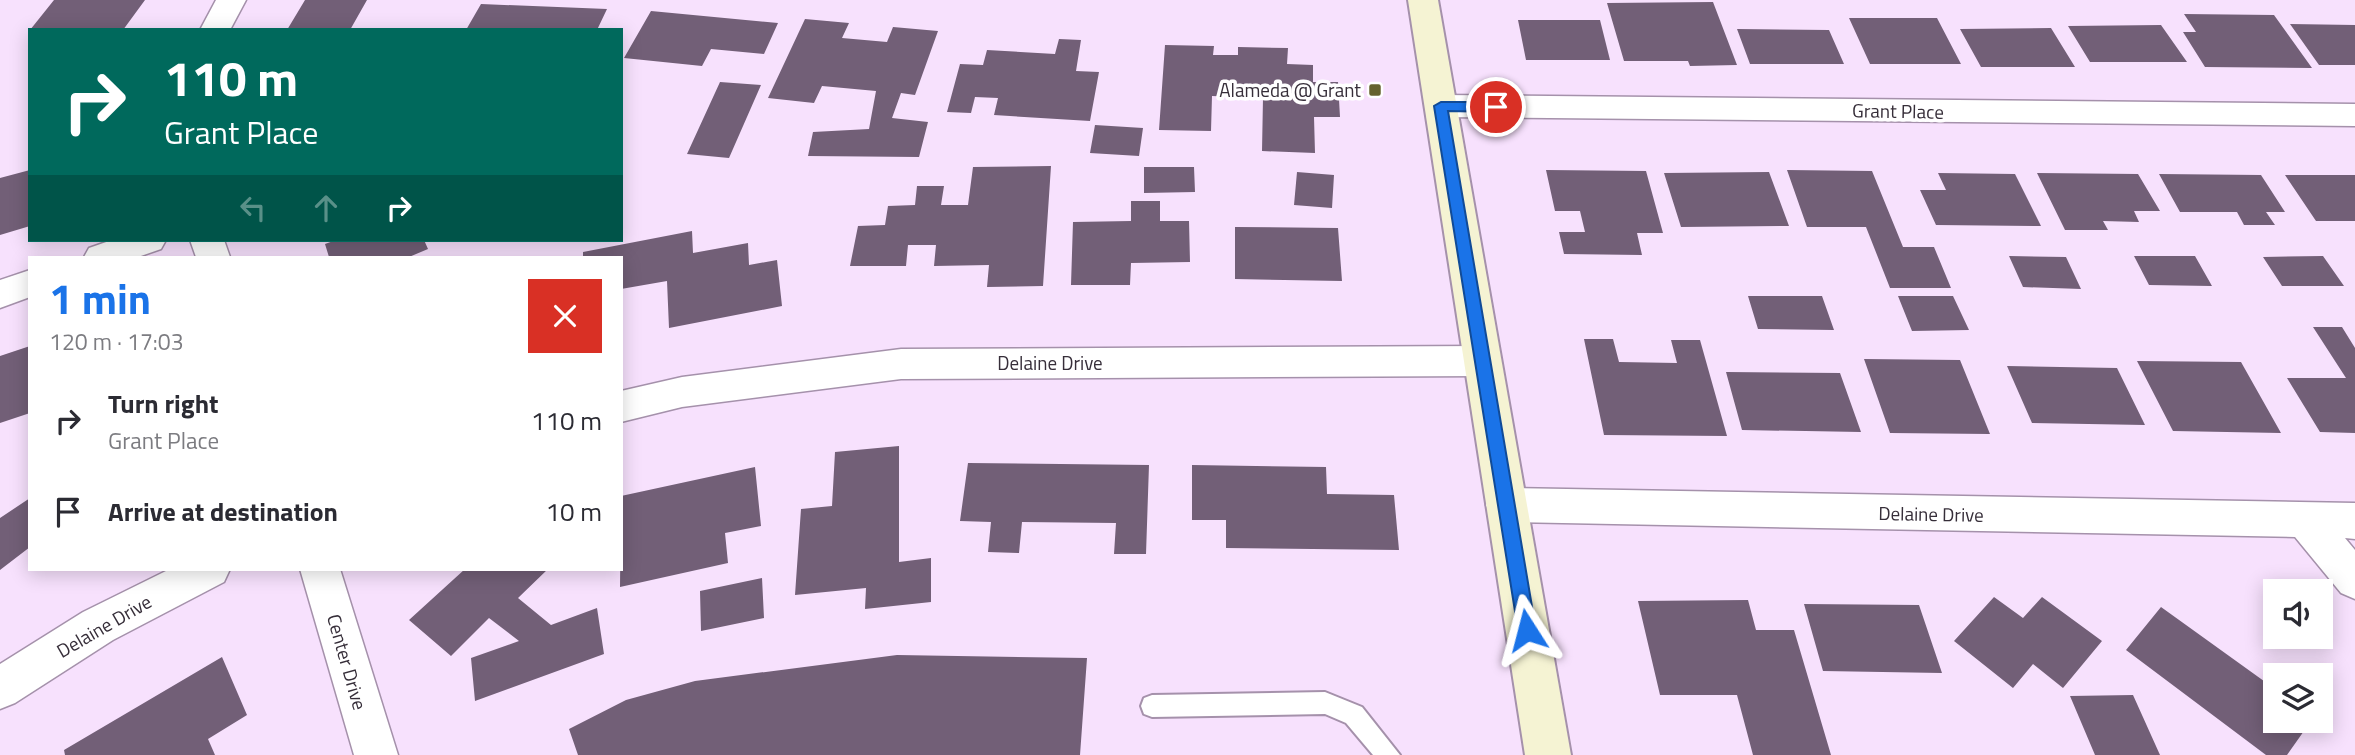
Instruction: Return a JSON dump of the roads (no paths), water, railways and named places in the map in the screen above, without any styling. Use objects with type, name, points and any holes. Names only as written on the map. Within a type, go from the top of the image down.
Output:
[{"type":"main road","points":[[1423,0],[1548,755]]},
{"type":"street","points":[[216,28],[231,0]]},
{"type":"street","name":"Grant Place","points":[[1441,106],[2355,115]]},
{"type":"street","points":[[104,256],[143,242]]},
{"type":"street","points":[[0,294],[28,284]]},
{"type":"street","name":"Delaine Drive","points":[[623,407],[682,392],[901,364],[1483,361]]},
{"type":"street","name":"Delaine Drive","points":[[1506,505],[2355,521]]},
{"type":"street","points":[[2306,521],[2355,580]]},
{"type":"street","name":"Delaine Drive","points":[[0,688],[99,626],[206,571]]},
{"type":"street","name":"Center Drive","points":[[321,571],[376,755]]},
{"type":"lane","points":[[1152,706],[1325,704],[1354,715],[1388,755]]},
{"type":"place","name":"Alameda @ Grant","points":[[1375,90]]}]
